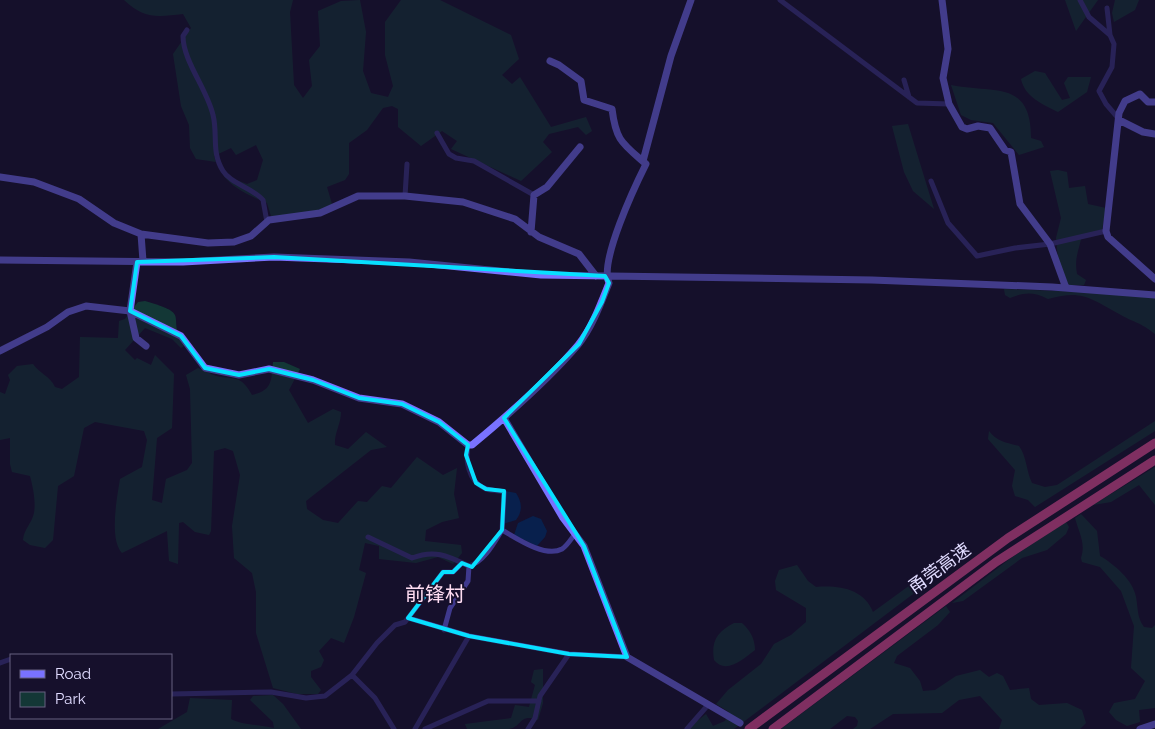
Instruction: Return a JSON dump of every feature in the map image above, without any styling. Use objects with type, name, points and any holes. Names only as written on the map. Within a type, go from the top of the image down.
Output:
[{"type":"highway","name":"甬莞高速","points":[[749,729],[1008,538],[1155,443]]},
{"type":"highway","name":"甬莞高速","points":[[773,729],[996,562],[1155,460]]},
{"type":"street","points":[[643,161],[671,56],[691,0]]},
{"type":"street","points":[[780,0],[917,103],[949,104]]},
{"type":"street","points":[[942,0],[948,49],[943,78],[949,104],[962,127],[967,129],[978,126],[990,128],[1005,150],[1011,152],[1020,204],[1050,244],[1066,288]]},
{"type":"street","points":[[1080,0],[1089,17],[1110,35]]},
{"type":"street","points":[[1107,8],[1110,35],[1114,44],[1112,67],[1099,91],[1119,120],[1143,132],[1155,134]]},
{"type":"street","points":[[187,30],[183,36],[185,48],[208,97],[214,117],[215,154],[224,172],[263,200],[267,222]]},
{"type":"street","points":[[468,445],[472,445],[504,418],[579,344],[602,302],[609,283],[605,276],[618,231],[646,164],[620,141],[614,130],[612,108],[584,100],[581,81],[559,65],[550,61]]},
{"type":"street","points":[[904,80],[909,97]]},
{"type":"street","points":[[1155,102],[1148,102],[1140,94],[1122,104],[1106,232],[1108,237],[1155,280]]},
{"type":"street","points":[[437,133],[449,154],[456,158],[474,161],[486,170],[534,195]]},
{"type":"street","points":[[534,195],[547,187],[580,148]]},
{"type":"street","points":[[405,196],[407,164]]},
{"type":"street","points":[[0,177],[34,182],[79,199],[114,223],[141,234],[208,243],[234,242],[250,236],[267,222],[320,213],[358,196],[405,196],[463,202],[515,219],[539,237],[579,254],[596,276]]},
{"type":"street","points":[[931,181],[948,223],[977,256],[1015,248],[1050,244],[1106,232]]},
{"type":"street","points":[[531,232],[534,195]]},
{"type":"street","points":[[141,234],[140,262],[130,311],[136,338],[146,346]]},
{"type":"street","points":[[0,260],[140,262],[283,258],[410,262],[541,275],[872,280],[1066,288],[1155,295]]},
{"type":"street","points":[[0,351],[47,327],[68,312],[86,306],[130,311],[181,336],[205,368],[239,375],[269,369],[313,380],[359,398],[402,404],[439,422],[468,445]]},
{"type":"street","points":[[504,418],[563,518],[584,546],[627,657]]},
{"type":"street","points":[[368,537],[412,558],[421,554],[440,553],[469,566],[475,564],[487,552],[502,530],[504,492],[486,489],[476,483],[470,473],[466,455],[468,445]]},
{"type":"street","points":[[502,530],[529,545],[552,551],[563,548],[575,534]]},
{"type":"street","points":[[172,694],[271,692],[306,698],[325,696],[352,675],[377,642],[395,624],[398,622],[402,624],[408,618],[443,572],[453,572],[462,563]]},
{"type":"street","points":[[444,630],[450,608],[468,581],[469,566]]},
{"type":"street","points":[[408,618],[469,636],[569,654],[627,657],[740,723]]},
{"type":"street","points":[[416,729],[469,636]]},
{"type":"street","points":[[528,729],[535,718],[538,701],[543,690],[569,654]]},
{"type":"street","points":[[352,675],[375,698],[394,729]]},
{"type":"street","points":[[425,729],[488,701],[538,701]]},
{"type":"street","points":[[687,729],[708,705]]},
{"type":"street","points":[[1140,729],[1155,724]]},
{"type":"highlighted area","points":[[274,257],[605,276],[609,283],[602,302],[579,344],[504,418],[584,546],[627,657],[569,654],[469,636],[408,618],[443,572],[453,572],[462,563],[472,567],[502,530],[504,491],[486,489],[476,483],[466,455],[468,445],[439,422],[402,404],[359,398],[313,380],[269,369],[239,375],[205,368],[181,336],[130,311],[137,262]]},
{"type":"green space","points":[[124,0],[293,0],[290,12],[294,85],[303,98],[312,86],[309,60],[320,46],[318,11],[341,1],[360,0],[366,32],[363,71],[371,93],[388,97],[393,86],[385,55],[385,22],[401,0],[440,0],[511,35],[519,59],[502,75],[512,84],[520,77],[551,127],[586,117],[592,131],[586,135],[578,127],[549,134],[543,142],[552,152],[521,181],[451,149],[457,141],[442,131],[421,146],[398,127],[398,109],[392,106],[383,108],[367,130],[349,143],[349,174],[345,180],[327,187],[332,204],[319,211],[287,216],[271,216],[267,203],[237,188],[223,175],[247,184],[257,180],[263,160],[256,145],[236,155],[231,148],[214,156],[216,162],[196,159],[190,148],[189,125],[181,106],[173,54],[191,28],[183,14],[158,16],[145,14]]},
{"type":"green space","points":[[1065,0],[1098,0],[1076,31]]},
{"type":"green space","points":[[1115,0],[1139,0],[1135,10],[1114,22],[1112,13]]},
{"type":"green space","points":[[1035,71],[1045,73],[1062,100],[1070,98],[1064,83],[1068,77],[1091,77],[1087,92],[1058,112],[1035,99],[1026,91],[1021,79]]},
{"type":"green space","points":[[951,85],[995,90],[1017,98],[1025,106],[1029,119],[1031,138],[1041,141],[1044,147],[1019,155],[993,123],[971,120],[961,115]]},
{"type":"green space","points":[[908,124],[934,209],[913,191],[904,172],[892,126]]},
{"type":"green space","points":[[1050,171],[1067,172],[1069,188],[1085,186],[1088,204],[1106,208],[1102,230],[1082,235],[1076,259],[1076,268],[1077,274],[1086,280],[1084,285],[1068,285],[1058,258],[1056,238],[1061,218]]},
{"type":"green space","points":[[1004,289],[1087,292],[1155,298],[1155,334],[1086,297],[1070,295],[1048,299],[1029,294],[1010,298],[1005,295]]},
{"type":"green space","points":[[145,301],[174,313],[179,336],[184,346],[181,348],[172,339],[145,328],[125,350],[135,360],[137,358],[151,365],[155,355],[174,374],[172,428],[157,438],[152,500],[162,503],[166,479],[187,470],[192,463],[190,389],[186,375],[198,368],[216,376],[241,381],[252,395],[264,390],[270,384],[273,362],[284,362],[300,369],[289,390],[308,423],[333,409],[341,412],[335,445],[348,449],[366,432],[387,447],[371,450],[306,501],[307,509],[323,520],[338,523],[358,501],[367,502],[382,486],[391,488],[417,457],[443,475],[457,468],[454,494],[459,518],[442,522],[426,530],[425,541],[461,545],[462,553],[453,564],[438,557],[416,563],[379,559],[379,546],[365,543],[359,570],[366,573],[354,617],[344,643],[331,638],[319,651],[324,660],[321,667],[311,671],[311,677],[321,690],[318,694],[297,694],[273,688],[256,633],[256,592],[252,573],[234,558],[232,526],[240,475],[233,451],[225,448],[214,451],[211,531],[209,535],[195,532],[183,522],[179,523],[178,564],[169,561],[167,531],[122,553],[118,547],[115,518],[120,479],[142,467],[147,440],[144,431],[95,422],[84,428],[74,476],[58,486],[53,540],[45,548],[30,545],[23,540],[35,509],[30,476],[12,472],[10,464],[10,438],[0,440],[0,392],[5,394],[10,380],[8,375],[17,366],[33,364],[55,387],[62,389],[79,377],[80,337],[118,338],[119,321],[125,319],[138,302]]},
{"type":"green space","points":[[1155,421],[1155,431],[1035,507],[1028,500],[1015,496],[1012,486],[1015,470],[988,439],[989,431],[1006,443],[1019,446],[1024,455],[1032,483],[1045,487],[1057,485]]},
{"type":"green space","points":[[1155,467],[1155,505],[1139,485],[1111,502],[1093,505]]},
{"type":"green space","points":[[1081,514],[1097,531],[1100,556],[1117,568],[1131,585],[1136,597],[1139,616],[1144,627],[1152,628],[1155,625],[1155,708],[1139,710],[1140,722],[1127,726],[1116,720],[1109,712],[1114,703],[1135,699],[1145,681],[1131,668],[1134,626],[1121,591],[1100,567],[1082,562],[1083,548],[1075,518]]},
{"type":"green space","points":[[1066,522],[1069,527],[1066,534],[1047,550],[1022,558],[963,601],[952,603],[1011,558]]},
{"type":"green space","points":[[797,565],[808,581],[816,587],[842,588],[857,593],[864,598],[873,612],[928,572],[930,577],[925,585],[734,729],[687,729],[706,714],[713,726],[725,721],[729,712],[716,704],[728,690],[761,664],[774,644],[791,635],[806,622],[806,608],[776,590],[775,581],[779,570]]},
{"type":"green space","points":[[946,606],[950,612],[938,625],[897,656],[894,663],[910,668],[920,681],[923,691],[935,690],[956,676],[980,670],[989,677],[997,673],[1003,676],[1010,690],[1029,688],[1031,699],[1039,705],[1067,703],[1082,710],[1086,723],[1080,729],[999,729],[1002,720],[980,696],[959,700],[942,713],[893,714],[870,729],[853,729],[857,726],[858,721],[855,717],[847,716],[830,729],[781,729]]},
{"type":"green space","points":[[734,623],[742,623],[752,635],[755,650],[734,664],[724,666],[714,660],[713,647],[719,634]]},
{"type":"green space","points":[[543,669],[543,703],[538,720],[527,718],[509,729],[467,729],[465,724],[511,718],[515,705],[529,707],[535,685],[531,682],[534,670]]},
{"type":"green space","points":[[273,695],[283,704],[301,729],[158,729],[187,712],[190,698],[232,700],[231,719],[241,723],[274,728],[273,722],[250,700],[253,696]]},
{"type":"water","points":[[505,491],[516,493],[521,507],[516,520],[503,524]]},
{"type":"water","points":[[533,516],[541,519],[547,531],[545,537],[537,546],[514,535],[518,523]]},
{"type":"district","name":"前锋村","points":[[435,594]]}]
